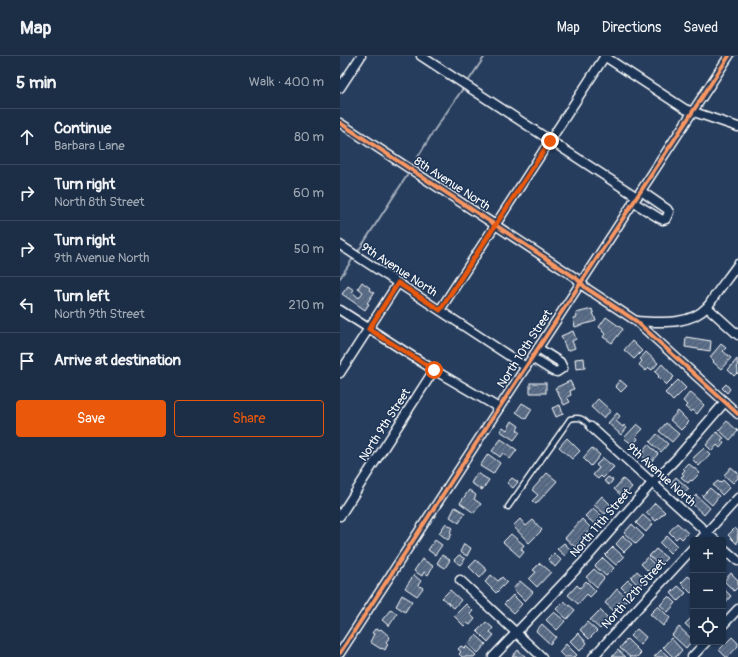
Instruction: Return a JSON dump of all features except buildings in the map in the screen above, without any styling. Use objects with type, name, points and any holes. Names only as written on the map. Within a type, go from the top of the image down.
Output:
[{"type":"street","points":[[340,88],[361,56]]},
{"type":"street","points":[[421,56],[637,197]]},
{"type":"street","points":[[440,310],[604,56],[685,109],[738,128]]},
{"type":"street","name":"North 10th Street","points":[[340,653],[729,56]]},
{"type":"street","name":"8th Avenue North","points":[[340,123],[576,278],[586,288],[636,321],[738,414]]},
{"type":"street","name":"9th Avenue North","points":[[340,245],[526,367]]},
{"type":"street","points":[[636,321],[663,322],[679,321],[689,318],[707,307],[738,264]]},
{"type":"street","points":[[340,373],[398,283]]},
{"type":"street","points":[[707,307],[738,335]]},
{"type":"street","points":[[340,310],[434,370],[499,408]]},
{"type":"street","points":[[532,358],[553,371],[557,372],[563,368],[560,362],[538,348]]},
{"type":"street","name":"North 9th Street","points":[[341,514],[434,370]]},
{"type":"street","name":"North 11th Street","points":[[493,657],[587,558],[725,402]]},
{"type":"street","name":"9th Avenue North","points":[[591,427],[712,537]]},
{"type":"street","points":[[703,537],[738,498]]},
{"type":"street","name":"North 12th Street","points":[[593,657],[690,551]]},
{"type":"street","points":[[726,551],[738,561]]},
{"type":"street","points":[[460,580],[542,657]]},
{"type":"street","points":[[726,622],[738,609]]},
{"type":"street","points":[[692,657],[703,645]]},
{"type":"lane","points":[[508,507],[570,419],[577,418],[584,420],[591,427]]},
{"type":"waterway","points":[[467,83],[485,56]]},
{"type":"waterway","points":[[412,167],[433,132],[464,87]]},
{"type":"waterway","points":[[357,253],[410,171]]},
{"type":"waterway","points":[[340,278],[354,257]]},
{"type":"cycle path","points":[[340,653],[729,56]]},
{"type":"cycle path","points":[[340,123],[576,278],[586,288],[636,321],[738,414]]},
{"type":"route","points":[[434,370],[369,329],[398,283],[440,310],[550,141]]}]
